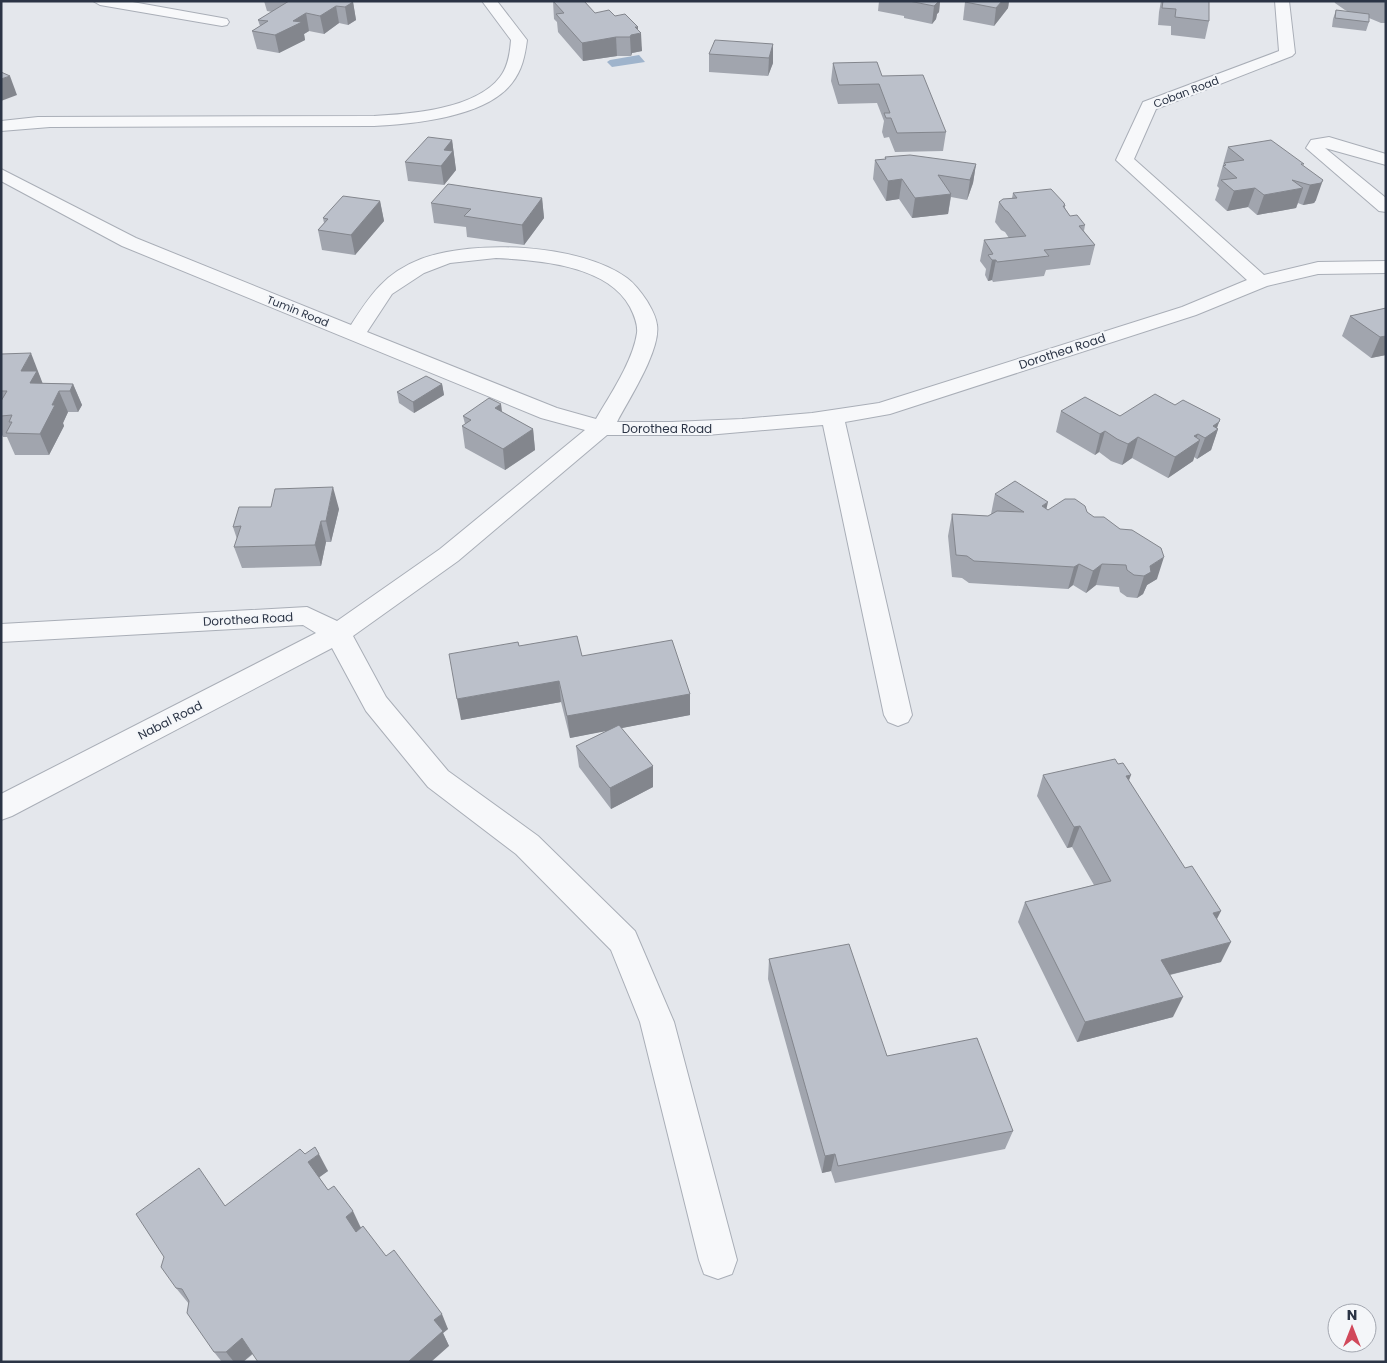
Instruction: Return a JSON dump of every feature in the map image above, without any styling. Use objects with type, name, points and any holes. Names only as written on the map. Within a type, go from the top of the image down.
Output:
[{"type":"street","points":[[100,1],[222,22]]},
{"type":"street","points":[[1,126],[44,123],[194,120],[349,122],[408,120],[460,107],[494,92],[512,72],[518,60],[518,40],[489,1]]},
{"type":"street","name":"Coban Road","points":[[1260,282],[1125,160],[1149,106],[1287,53],[1282,1]]},
{"type":"street","points":[[1386,160],[1329,142],[1317,144],[1316,148],[1386,207]]},
{"type":"street","name":"Tumin Road","points":[[1,174],[129,242],[549,413],[602,428]]},
{"type":"street","points":[[355,334],[386,290],[427,264],[471,253],[529,254],[583,264],[616,279],[636,299],[648,326],[642,355],[602,428],[449,555],[338,633],[376,704],[438,779],[527,845],[624,940],[657,1022],[718,1260]]},
{"type":"street","name":"Dorothea Road","points":[[602,428],[673,429],[754,426],[833,417],[882,408],[1189,311],[1260,282],[1318,268],[1386,267]]},
{"type":"street","points":[[833,417],[898,715]]},
{"type":"street","name":"Dorothea Road","points":[[1,633],[308,616],[338,633]]},
{"type":"street","name":"Nabal Road","points":[[1,808],[338,633]]},
{"type":"water","points":[[639,55],[645,62],[612,67],[607,62],[610,60]]},
{"type":"building","points":[[289,1],[353,2],[345,7],[336,6],[320,16],[306,13],[293,21],[302,22],[275,35],[252,31],[268,21],[258,20]]},
{"type":"building","points":[[553,1],[584,1],[595,13],[609,10],[615,16],[625,14],[638,27],[635,27],[641,33],[631,35],[630,37],[616,37],[582,43],[556,14],[564,13]]},
{"type":"building","points":[[909,1],[939,1],[934,6]]},
{"type":"building","points":[[966,1],[1002,1],[996,8]]},
{"type":"building","points":[[1163,1],[1209,1],[1209,21],[1175,17],[1176,9],[1162,8]]},
{"type":"building","points":[[1336,10],[1369,14],[1369,22],[1335,18]]},
{"type":"building","points":[[715,40],[773,44],[769,58],[709,54]]},
{"type":"building","points":[[877,62],[882,76],[923,75],[946,132],[897,133],[891,118],[886,118],[884,113],[890,113],[879,84],[839,85],[833,63]]},
{"type":"building","points":[[1,72],[10,76],[1,79]]},
{"type":"building","points":[[428,137],[452,140],[444,150],[453,151],[441,166],[405,162]]},
{"type":"building","points":[[1271,140],[1323,180],[1321,183],[1310,185],[1292,180],[1303,188],[1264,195],[1255,188],[1234,191],[1221,180],[1237,178],[1223,166],[1226,165],[1224,163],[1244,160],[1228,147]]},
{"type":"building","points":[[910,155],[976,164],[970,180],[938,175],[951,194],[915,198],[902,179],[888,181],[875,160],[886,159],[885,157]]},
{"type":"building","points":[[448,184],[542,198],[522,225],[464,216],[471,209],[431,203]]},
{"type":"building","points":[[1051,189],[1064,203],[1065,206],[1063,206],[1070,216],[1077,215],[1085,225],[1079,226],[1095,245],[1044,250],[1049,256],[997,262],[992,260],[988,255],[993,254],[984,240],[1026,236],[999,202],[1003,199],[1017,198],[1013,193]]},
{"type":"building","points":[[343,196],[380,201],[351,235],[318,230],[328,219],[323,218]]},
{"type":"building","points":[[1386,308],[1386,336],[1380,337],[1350,316]]},
{"type":"building","points":[[31,353],[21,371],[37,371],[30,383],[73,384],[70,391],[59,391],[52,405],[55,405],[40,434],[6,433],[12,422],[9,422],[12,415],[1,416],[1,401],[7,391],[1,391],[1,354]]},
{"type":"building","points":[[426,376],[442,384],[413,402],[397,392]]},
{"type":"building","points":[[1155,394],[1175,405],[1183,400],[1220,419],[1213,426],[1218,429],[1205,438],[1198,434],[1194,436],[1200,440],[1175,457],[1138,437],[1128,444],[1105,431],[1100,434],[1061,411],[1085,397],[1120,416]]},
{"type":"building","points":[[489,398],[501,404],[495,408],[533,429],[503,449],[462,426],[471,420],[463,416]]},
{"type":"building","points":[[1015,481],[1048,502],[1042,506],[1048,510],[1065,499],[1075,499],[1085,506],[1087,512],[1094,517],[1104,517],[1120,529],[1132,530],[1161,548],[1164,557],[1150,566],[1151,572],[1144,576],[1134,575],[1127,570],[1126,565],[1102,564],[1093,571],[1079,564],[1074,567],[974,561],[967,556],[956,555],[952,514],[988,516],[997,511],[1024,512],[995,494]]},
{"type":"building","points":[[333,487],[326,521],[321,521],[315,545],[234,547],[241,526],[233,527],[239,507],[271,507],[275,489]]},
{"type":"building","points":[[577,636],[582,656],[672,640],[690,694],[567,716],[559,681],[457,699],[449,654],[518,642],[519,646]]},
{"type":"building","points":[[619,725],[653,766],[610,788],[576,746]]},
{"type":"building","points":[[1115,759],[1118,764],[1123,763],[1131,775],[1126,776],[1185,868],[1192,866],[1221,911],[1213,913],[1231,942],[1161,960],[1183,997],[1085,1022],[1025,902],[1111,881],[1080,826],[1074,827],[1043,775]]},
{"type":"building","points":[[849,944],[887,1056],[977,1038],[1013,1131],[838,1166],[835,1154],[825,1156],[769,959]]},
{"type":"building","points":[[315,1147],[319,1154],[308,1162],[328,1190],[334,1186],[353,1211],[346,1217],[356,1232],[363,1226],[386,1256],[394,1250],[442,1314],[434,1320],[443,1331],[408,1362],[258,1362],[242,1338],[226,1352],[214,1352],[187,1313],[189,1301],[182,1289],[176,1288],[161,1267],[164,1257],[136,1214],[199,1168],[225,1206],[300,1149],[305,1154]]}]
